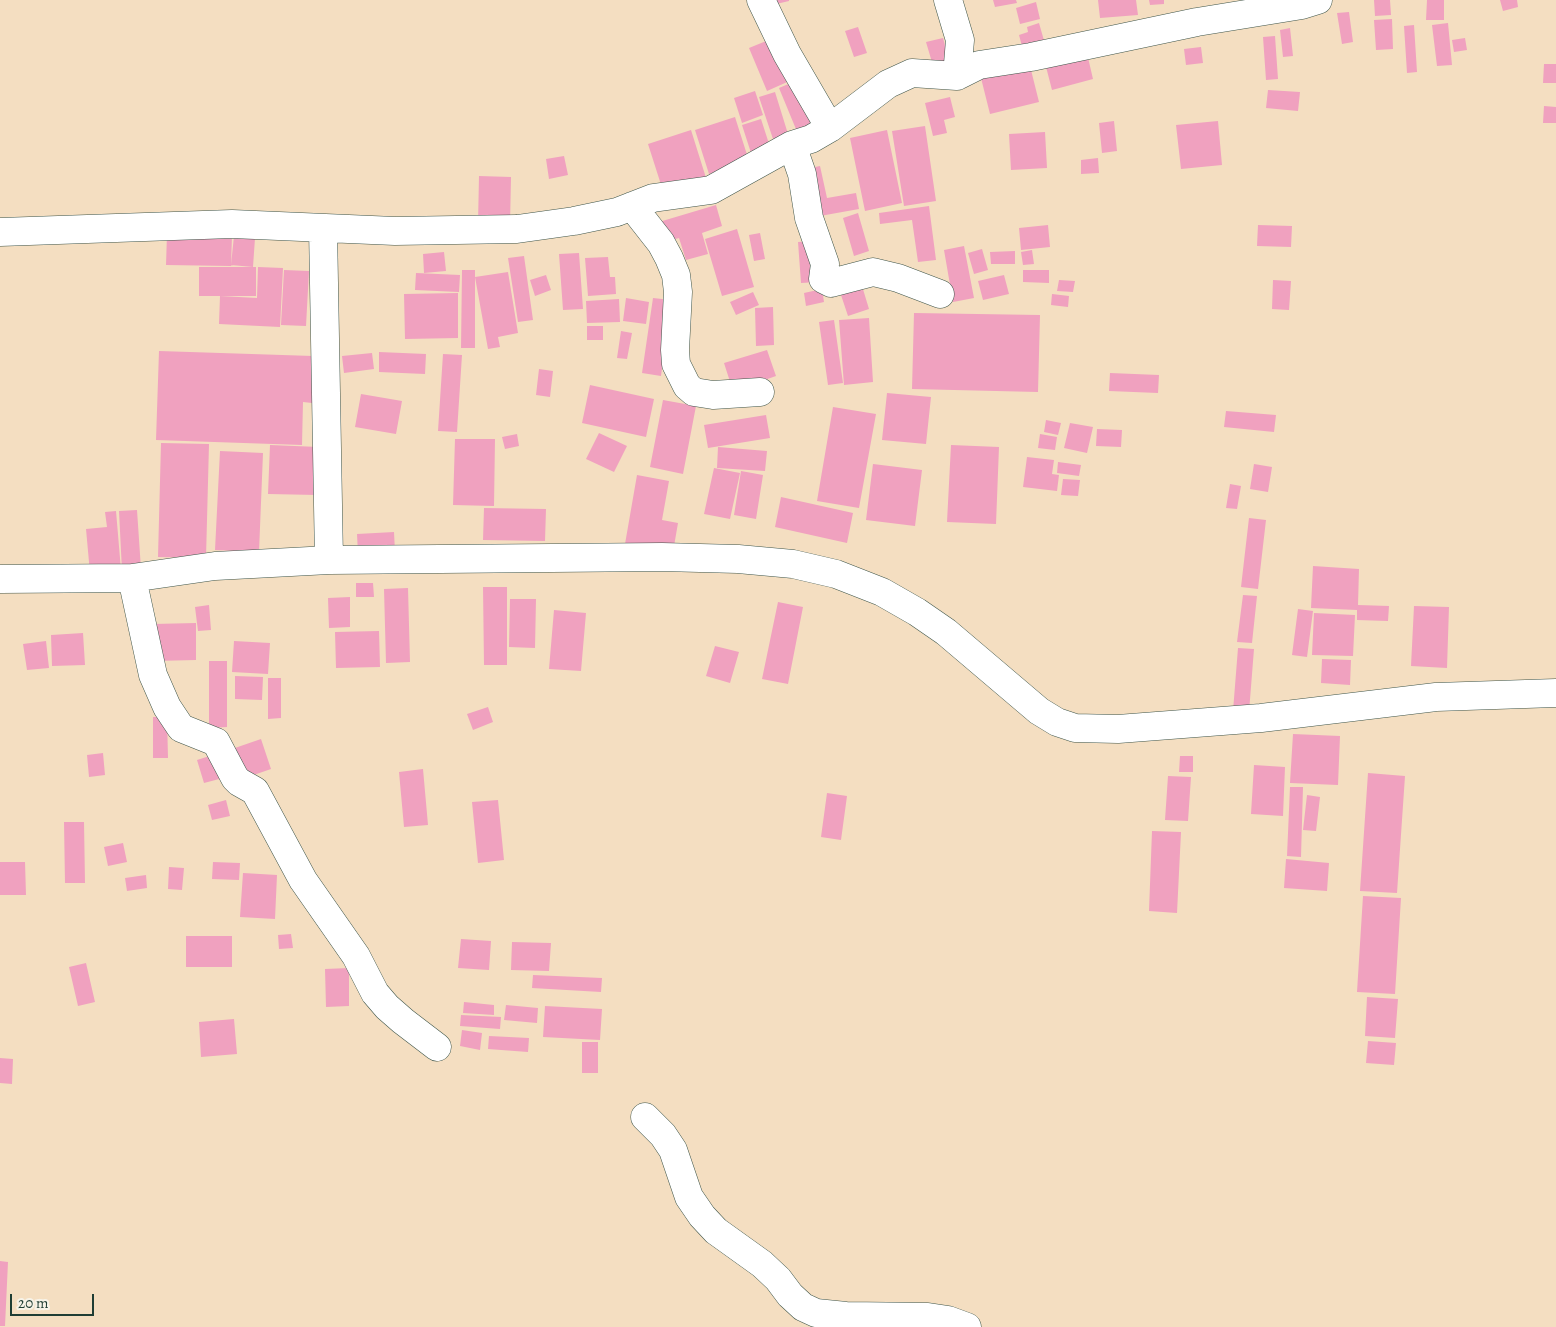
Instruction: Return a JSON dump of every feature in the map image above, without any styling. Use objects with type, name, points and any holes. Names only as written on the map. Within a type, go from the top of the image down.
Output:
[{"type":"street","points":[[761,0],[787,54],[830,128]]},
{"type":"street","points":[[948,0],[960,40],[957,76]]},
{"type":"street","points":[[0,232],[232,224],[396,231],[517,229],[574,221],[617,212],[654,198],[711,190],[792,145],[811,139],[830,128],[888,84],[912,73],[957,76],[979,65],[1031,57],[1197,22],[1302,6],[1318,0]]},
{"type":"street","points":[[792,145],[802,174],[809,218],[825,264],[823,279],[831,283],[873,272],[898,278],[940,294]]},
{"type":"street","points":[[632,206],[660,243],[676,275],[678,292],[676,364],[687,386],[694,392],[707,395],[760,392]]},
{"type":"street","points":[[323,228],[329,560]]},
{"type":"street","points":[[0,578],[132,578],[215,566],[329,560],[662,557],[738,559],[792,564],[828,572],[882,592],[917,612],[946,632],[1039,711],[1057,722],[1075,728],[1118,729],[1261,718],[1436,697],[1556,693]]},
{"type":"street","points":[[132,578],[153,675],[167,707],[182,728],[216,742],[235,778],[254,791],[302,880],[352,950],[376,993],[387,1007],[437,1047]]},
{"type":"street","points":[[645,1116],[663,1134],[673,1150],[689,1197],[702,1216],[716,1231],[762,1264],[803,1307],[816,1313],[846,1316],[928,1316],[948,1320],[967,1327]]},
{"type":"building","points":[[766,0],[789,0],[789,1],[768,6]]},
{"type":"building","points":[[993,0],[1016,0],[1017,3],[995,7]]},
{"type":"building","points":[[1098,0],[1136,0],[1138,15],[1100,18]]},
{"type":"building","points":[[1149,0],[1164,0],[1164,4],[1150,5]]},
{"type":"building","points":[[1374,0],[1390,0],[1391,15],[1375,16]]},
{"type":"building","points":[[1427,0],[1444,0],[1444,20],[1426,20]]},
{"type":"building","points":[[1500,0],[1517,0],[1518,7],[1503,11]]},
{"type":"building","points":[[1036,2],[1040,19],[1020,24],[1016,8]]},
{"type":"building","points":[[1349,12],[1353,42],[1342,44],[1337,13]]},
{"type":"building","points":[[1392,19],[1393,49],[1376,50],[1374,20]]},
{"type":"building","points":[[1039,23],[1045,44],[1023,50],[1019,35],[1028,32],[1027,27]]},
{"type":"building","points":[[1448,23],[1452,65],[1437,66],[1432,25]]},
{"type":"building","points":[[1414,25],[1417,72],[1407,73],[1404,26]]},
{"type":"building","points":[[858,27],[867,53],[854,57],[845,31]]},
{"type":"building","points":[[1290,28],[1293,56],[1283,57],[1280,30]]},
{"type":"building","points":[[1275,36],[1278,79],[1266,80],[1263,37]]},
{"type":"building","points":[[776,37],[794,79],[767,91],[749,48]]},
{"type":"building","points":[[943,38],[950,64],[934,69],[926,42]]},
{"type":"building","points":[[1465,38],[1467,50],[1454,52],[1452,40]]},
{"type":"building","points":[[1201,47],[1203,63],[1186,65],[1184,49]]},
{"type":"building","points":[[1086,49],[1093,79],[1052,90],[1044,59]]},
{"type":"building","points":[[1029,62],[1039,102],[990,114],[980,74]]},
{"type":"building","points":[[1544,64],[1556,64],[1556,83],[1543,83]]},
{"type":"building","points":[[800,79],[820,125],[798,134],[779,88]]},
{"type":"building","points":[[1268,90],[1300,92],[1298,111],[1266,108]]},
{"type":"building","points":[[755,91],[763,115],[742,123],[734,98]]},
{"type":"building","points":[[775,92],[788,134],[773,139],[759,97]]},
{"type":"building","points":[[950,97],[955,117],[944,120],[947,133],[933,136],[925,103]]},
{"type":"building","points":[[1544,106],[1556,107],[1556,123],[1543,123]]},
{"type":"building","points":[[735,117],[749,161],[709,174],[695,130]]},
{"type":"building","points":[[761,119],[771,150],[752,156],[742,125]]},
{"type":"building","points":[[1114,121],[1117,151],[1102,153],[1099,123]]},
{"type":"building","points":[[1218,121],[1222,165],[1181,169],[1176,125]]},
{"type":"building","points":[[925,126],[936,201],[904,206],[892,131]]},
{"type":"building","points":[[691,130],[707,181],[664,194],[648,144]]},
{"type":"building","points":[[887,130],[902,203],[865,211],[850,138]]},
{"type":"building","points":[[1045,132],[1047,168],[1011,170],[1009,134]]},
{"type":"building","points":[[564,156],[568,175],[549,179],[546,159]]},
{"type":"building","points":[[1098,158],[1099,173],[1081,174],[1081,160]]},
{"type":"building","points":[[820,166],[827,198],[856,193],[859,209],[820,216],[810,168]]},
{"type":"building","points":[[479,176],[511,177],[510,225],[478,224]]},
{"type":"building","points":[[716,205],[722,226],[702,233],[708,254],[686,260],[679,238],[665,242],[659,222]]},
{"type":"building","points":[[929,206],[936,260],[918,262],[912,220],[880,224],[879,213]]},
{"type":"building","points":[[858,213],[869,251],[854,256],[843,218]]},
{"type":"building","points":[[1048,225],[1050,247],[1021,250],[1019,228]]},
{"type":"building","points":[[1258,225],[1292,226],[1291,247],[1257,246]]},
{"type":"building","points":[[737,229],[754,287],[722,296],[705,239]]},
{"type":"building","points":[[760,233],[765,259],[754,261],[749,235]]},
{"type":"building","points":[[167,234],[232,235],[231,266],[166,265]]},
{"type":"building","points":[[234,236],[255,238],[253,267],[231,265]]},
{"type":"building","points":[[815,241],[818,282],[801,283],[798,242]]},
{"type":"building","points":[[964,246],[974,298],[953,302],[944,250]]},
{"type":"building","points":[[982,249],[988,270],[974,274],[968,253]]},
{"type":"building","points":[[1032,250],[1034,264],[1023,265],[1021,252]]},
{"type":"building","points":[[1015,251],[1015,264],[991,264],[990,252]]},
{"type":"building","points":[[444,252],[446,271],[424,273],[423,254]]},
{"type":"building","points":[[579,253],[583,309],[563,310],[559,254]]},
{"type":"building","points":[[524,256],[533,320],[518,322],[508,258]]},
{"type":"building","points":[[608,257],[610,277],[615,277],[616,294],[588,296],[585,258]]},
{"type":"building","points":[[199,267],[256,267],[256,296],[199,296]]},
{"type":"building","points":[[258,267],[283,268],[280,327],[219,324],[220,296],[257,298]]},
{"type":"building","points":[[284,270],[309,271],[306,326],[281,325]]},
{"type":"building","points":[[462,270],[475,270],[475,348],[461,348]]},
{"type":"building","points":[[1023,270],[1049,270],[1049,283],[1023,282]]},
{"type":"building","points":[[508,272],[518,333],[498,337],[500,347],[488,349],[475,277]]},
{"type":"building","points":[[416,273],[460,275],[459,292],[415,290]]},
{"type":"building","points":[[546,275],[551,290],[535,296],[530,280]]},
{"type":"building","points":[[1004,275],[1009,294],[983,300],[978,281]]},
{"type":"building","points":[[1059,280],[1075,281],[1073,292],[1057,291]]},
{"type":"building","points":[[1273,280],[1291,281],[1289,310],[1272,309]]},
{"type":"building","points":[[862,286],[869,309],[848,316],[840,292]]},
{"type":"building","points":[[822,289],[824,302],[806,306],[804,293]]},
{"type":"building","points":[[753,292],[759,305],[736,315],[730,302]]},
{"type":"building","points":[[458,293],[458,338],[405,339],[404,294]]},
{"type":"building","points":[[1052,294],[1069,296],[1068,307],[1051,305]]},
{"type":"building","points":[[626,298],[649,302],[646,324],[623,321]]},
{"type":"building","points":[[653,298],[671,300],[661,376],[642,373]]},
{"type":"building","points":[[619,299],[620,322],[587,323],[586,301]]},
{"type":"building","points":[[773,307],[774,345],[756,346],[755,308]]},
{"type":"building","points":[[914,313],[1040,315],[1038,392],[912,389]]},
{"type":"building","points":[[869,318],[873,382],[844,385],[839,320]]},
{"type":"building","points":[[834,320],[843,383],[828,385],[819,322]]},
{"type":"building","points":[[587,326],[603,326],[603,340],[587,340]]},
{"type":"building","points":[[621,331],[632,333],[627,359],[617,358]]},
{"type":"building","points":[[767,350],[776,376],[733,391],[724,363]]},
{"type":"building","points":[[159,351],[313,356],[312,403],[303,402],[302,445],[156,440]]},
{"type":"building","points":[[379,352],[426,354],[425,374],[379,372]]},
{"type":"building","points":[[372,353],[374,369],[344,373],[342,356]]},
{"type":"building","points":[[443,354],[462,355],[457,432],[438,431]]},
{"type":"building","points":[[539,369],[553,371],[550,397],[536,395]]},
{"type":"building","points":[[1110,373],[1159,375],[1158,393],[1109,391]]},
{"type":"building","points":[[590,385],[654,399],[646,437],[582,423]]},
{"type":"building","points":[[887,393],[931,397],[926,444],[882,440]]},
{"type":"building","points":[[361,394],[402,401],[396,434],[355,427]]},
{"type":"building","points":[[663,400],[696,406],[683,474],[650,467]]},
{"type":"building","points":[[833,407],[876,414],[859,508],[817,501]]},
{"type":"building","points":[[1226,411],[1276,415],[1274,432],[1224,427]]},
{"type":"building","points":[[766,415],[770,438],[708,448],[704,425]]},
{"type":"building","points":[[1046,420],[1061,423],[1058,435],[1044,432]]},
{"type":"building","points":[[1070,423],[1093,427],[1087,453],[1064,448]]},
{"type":"building","points":[[1097,429],[1122,430],[1121,447],[1096,446]]},
{"type":"building","points":[[599,433],[627,446],[614,472],[586,459]]},
{"type":"building","points":[[517,434],[519,446],[505,449],[502,437]]},
{"type":"building","points":[[1040,434],[1057,437],[1055,450],[1038,448]]},
{"type":"building","points":[[455,439],[495,439],[494,506],[453,505]]},
{"type":"building","points":[[161,443],[209,444],[206,558],[158,557]]},
{"type":"building","points":[[270,445],[319,447],[317,495],[268,494]]},
{"type":"building","points":[[951,445],[999,447],[996,524],[947,522]]},
{"type":"building","points":[[718,447],[767,451],[765,471],[717,468]]},
{"type":"building","points":[[220,451],[263,453],[259,552],[215,550]]},
{"type":"building","points":[[1027,457],[1054,460],[1052,474],[1059,475],[1057,491],[1023,487]]},
{"type":"building","points":[[1058,462],[1081,465],[1079,476],[1057,473]]},
{"type":"building","points":[[873,464],[922,470],[915,526],[866,520]]},
{"type":"building","points":[[1254,464],[1272,467],[1268,492],[1250,489]]},
{"type":"building","points":[[714,468],[740,473],[730,519],[704,514]]},
{"type":"building","points":[[741,471],[763,475],[756,519],[734,515]]},
{"type":"building","points":[[637,475],[669,481],[662,520],[678,523],[673,552],[625,544]]},
{"type":"building","points":[[1063,479],[1080,480],[1078,496],[1061,495]]},
{"type":"building","points":[[1230,484],[1241,486],[1237,509],[1226,508]]},
{"type":"building","points":[[781,497],[853,513],[847,543],[775,527]]},
{"type":"building","points":[[484,508],[546,509],[545,541],[483,540]]},
{"type":"building","points":[[137,510],[141,569],[122,571],[119,511]]},
{"type":"building","points":[[116,511],[121,570],[90,573],[86,529],[107,527],[105,512]]},
{"type":"building","points":[[1249,518],[1266,520],[1258,589],[1241,587]]},
{"type":"building","points":[[394,532],[395,552],[358,554],[357,534]]},
{"type":"building","points":[[1313,566],[1359,569],[1358,605],[1389,606],[1388,621],[1357,620],[1357,610],[1311,608]]},
{"type":"building","points":[[356,583],[373,583],[374,597],[356,597]]},
{"type":"building","points":[[483,587],[507,587],[507,665],[484,665]]},
{"type":"building","points":[[408,588],[410,662],[386,663],[384,589]]},
{"type":"building","points":[[1243,595],[1257,596],[1252,643],[1237,642]]},
{"type":"building","points":[[350,597],[350,627],[329,628],[328,598]]},
{"type":"building","points":[[510,599],[536,599],[535,648],[509,647]]},
{"type":"building","points":[[778,602],[803,607],[788,684],[762,679]]},
{"type":"building","points":[[209,605],[211,630],[198,631],[195,607]]},
{"type":"building","points":[[1414,606],[1449,607],[1447,668],[1411,666]]},
{"type":"building","points":[[1298,609],[1313,611],[1307,657],[1292,655]]},
{"type":"building","points":[[554,610],[586,613],[581,671],[549,669]]},
{"type":"building","points":[[1314,613],[1355,615],[1353,656],[1312,655]]},
{"type":"building","points":[[196,623],[196,660],[154,661],[153,624]]},
{"type":"building","points":[[379,631],[380,667],[336,668],[335,632]]},
{"type":"building","points":[[83,633],[85,665],[52,666],[51,635]]},
{"type":"building","points":[[46,641],[49,668],[27,670],[23,644]]},
{"type":"building","points":[[234,641],[270,643],[268,674],[232,672]]},
{"type":"building","points":[[715,646],[739,652],[730,683],[706,676]]},
{"type":"building","points":[[1238,648],[1254,649],[1249,712],[1233,711]]},
{"type":"building","points":[[1322,659],[1351,660],[1350,685],[1321,683]]},
{"type":"building","points":[[209,661],[227,661],[227,727],[209,728]]},
{"type":"building","points":[[235,676],[263,677],[262,700],[235,699]]},
{"type":"building","points":[[268,678],[281,678],[281,718],[268,719]]},
{"type":"building","points":[[488,707],[493,722],[473,730],[467,714]]},
{"type":"building","points":[[153,717],[167,717],[168,758],[153,758]]},
{"type":"building","points":[[1293,734],[1340,736],[1338,785],[1290,783]]},
{"type":"building","points":[[261,739],[271,769],[242,779],[232,749]]},
{"type":"building","points":[[103,753],[105,775],[89,777],[87,755]]},
{"type":"building","points":[[216,754],[223,778],[204,783],[197,760]]},
{"type":"building","points":[[1180,756],[1193,756],[1193,772],[1179,772]]},
{"type":"building","points":[[1254,765],[1285,767],[1283,816],[1251,814]]},
{"type":"building","points":[[423,769],[428,825],[404,827],[399,772]]},
{"type":"building","points":[[1368,773],[1405,776],[1397,893],[1360,891]]},
{"type":"building","points":[[1168,776],[1191,777],[1188,821],[1165,820]]},
{"type":"building","points":[[1290,787],[1303,787],[1301,857],[1287,856]]},
{"type":"building","points":[[827,793],[847,796],[841,840],[821,837]]},
{"type":"building","points":[[1307,795],[1320,797],[1316,831],[1303,830]]},
{"type":"building","points":[[226,800],[230,816],[212,820],[208,805]]},
{"type":"building","points":[[498,800],[504,860],[478,863],[472,802]]},
{"type":"building","points":[[64,822],[84,822],[85,883],[65,883]]},
{"type":"building","points":[[1152,831],[1181,832],[1177,913],[1149,911]]},
{"type":"building","points":[[123,843],[127,862],[108,866],[104,847]]},
{"type":"building","points":[[1286,859],[1329,863],[1327,891],[1284,888]]},
{"type":"building","points":[[0,862],[25,862],[26,895],[0,895]]},
{"type":"building","points":[[213,862],[240,863],[239,880],[212,879]]},
{"type":"building","points":[[169,867],[184,868],[182,890],[168,889]]},
{"type":"building","points":[[243,873],[277,875],[275,919],[240,917]]},
{"type":"building","points":[[146,875],[147,888],[127,891],[125,878]]},
{"type":"building","points":[[1363,896],[1401,898],[1395,994],[1357,992]]},
{"type":"building","points":[[291,934],[293,948],[279,949],[278,935]]},
{"type":"building","points":[[186,936],[232,936],[232,967],[186,967]]},
{"type":"building","points":[[461,939],[491,941],[489,970],[458,968]]},
{"type":"building","points":[[512,942],[551,943],[549,971],[511,970]]},
{"type":"building","points":[[86,963],[95,1002],[78,1006],[69,967]]},
{"type":"building","points":[[349,968],[349,1006],[326,1007],[325,969]]},
{"type":"building","points":[[533,975],[602,978],[601,992],[532,988]]},
{"type":"building","points":[[1367,997],[1398,999],[1395,1038],[1365,1036]]},
{"type":"building","points":[[464,1002],[494,1005],[494,1015],[463,1013]]},
{"type":"building","points":[[506,1005],[538,1008],[537,1023],[504,1020]]},
{"type":"building","points":[[545,1006],[602,1009],[600,1040],[543,1037]]},
{"type":"building","points":[[461,1015],[501,1017],[500,1029],[460,1026]]},
{"type":"building","points":[[234,1019],[237,1054],[201,1057],[199,1022]]},
{"type":"building","points":[[462,1030],[482,1033],[480,1050],[460,1046]]},
{"type":"building","points":[[489,1036],[529,1038],[528,1052],[488,1049]]},
{"type":"building","points":[[1368,1041],[1396,1043],[1394,1065],[1366,1063]]},
{"type":"building","points":[[582,1042],[598,1042],[598,1073],[582,1073]]},
{"type":"building","points":[[0,1058],[13,1059],[12,1084],[0,1083]]},
{"type":"building","points":[[0,1261],[8,1262],[5,1326],[0,1326]]}]
